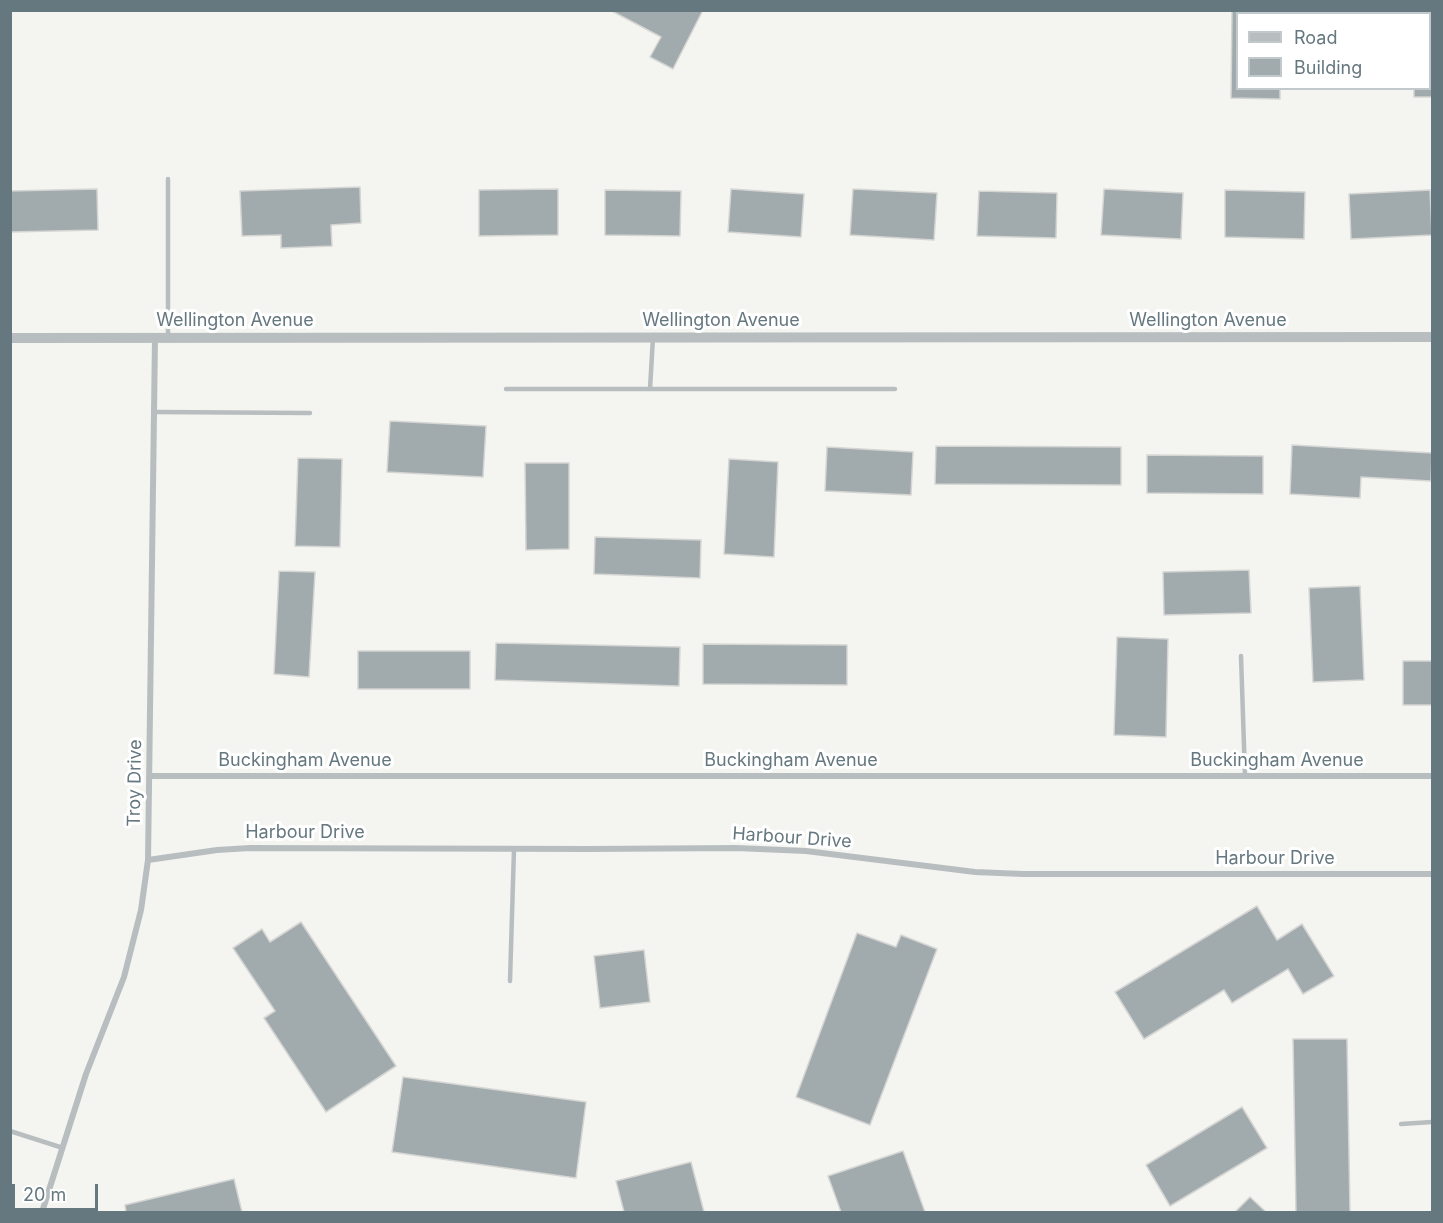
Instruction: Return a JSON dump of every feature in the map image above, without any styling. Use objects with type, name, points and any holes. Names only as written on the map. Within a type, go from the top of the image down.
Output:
[{"type":"street","name":"Wellington Avenue","points":[[10,338],[1432,337]]},
{"type":"street","name":"Troy Drive","points":[[42,1212],[86,1074],[124,977],[141,910],[148,860],[155,338]]},
{"type":"street","name":"Buckingham Avenue","points":[[150,776],[1432,776]]},
{"type":"street","name":"Harbour Drive","points":[[148,860],[249,848],[736,848],[806,851],[975,872],[1023,874],[1432,874]]},
{"type":"lane","points":[[168,179],[168,338]]},
{"type":"lane","points":[[650,388],[653,337]]},
{"type":"lane","points":[[506,389],[895,388]]},
{"type":"lane","points":[[154,412],[310,413]]},
{"type":"lane","points":[[1242,656],[1245,776]]},
{"type":"lane","points":[[510,981],[514,849]]},
{"type":"lane","points":[[1401,1124],[1432,1122]]},
{"type":"lane","points":[[10,1131],[63,1148]]},
{"type":"building","points":[[610,10],[703,10],[673,69],[650,57],[661,37]]},
{"type":"building","points":[[1232,10],[1432,10],[1432,97],[1414,97],[1414,90],[1431,90],[1431,12],[1236,12],[1236,90],[1280,90],[1280,99],[1231,98]]},
{"type":"building","points":[[360,187],[361,223],[331,225],[332,246],[281,248],[281,235],[242,236],[240,191]]},
{"type":"building","points":[[97,189],[98,230],[10,232],[10,191]]},
{"type":"building","points":[[558,189],[558,235],[479,236],[479,190]]},
{"type":"building","points":[[731,189],[804,194],[801,237],[728,232]]},
{"type":"building","points":[[853,189],[937,193],[934,240],[850,235]]},
{"type":"building","points":[[1104,189],[1183,193],[1181,239],[1101,235]]},
{"type":"building","points":[[605,190],[681,191],[680,236],[605,235]]},
{"type":"building","points":[[1225,190],[1305,192],[1304,239],[1225,237]]},
{"type":"building","points":[[1430,190],[1432,235],[1351,239],[1349,194]]},
{"type":"building","points":[[979,191],[1057,193],[1056,238],[977,236]]},
{"type":"building","points":[[390,421],[486,426],[483,477],[387,472]]},
{"type":"building","points":[[1292,445],[1432,453],[1431,481],[1361,477],[1360,498],[1290,494]]},
{"type":"building","points":[[936,446],[1121,447],[1121,485],[935,484]]},
{"type":"building","points":[[827,447],[913,452],[911,495],[825,491]]},
{"type":"building","points":[[1147,455],[1263,456],[1263,494],[1147,493]]},
{"type":"building","points":[[298,458],[342,459],[340,547],[295,546]]},
{"type":"building","points":[[729,459],[778,462],[774,557],[724,554]]},
{"type":"building","points":[[525,463],[569,463],[569,549],[526,550]]},
{"type":"building","points":[[595,537],[701,540],[700,578],[594,574]]},
{"type":"building","points":[[1249,570],[1251,613],[1164,615],[1163,572]]},
{"type":"building","points":[[279,571],[315,572],[309,677],[274,674]]},
{"type":"building","points":[[1360,586],[1364,680],[1313,682],[1309,588]]},
{"type":"building","points":[[1117,637],[1168,639],[1166,737],[1114,735]]},
{"type":"building","points":[[496,643],[680,647],[679,686],[495,680]]},
{"type":"building","points":[[703,644],[847,645],[847,685],[703,684]]},
{"type":"building","points":[[358,651],[470,651],[470,689],[358,689]]},
{"type":"building","points":[[1403,661],[1432,661],[1432,705],[1403,705]]},
{"type":"building","points":[[1257,906],[1277,940],[1302,924],[1334,976],[1303,994],[1288,969],[1232,1003],[1224,990],[1144,1039],[1115,992]]},
{"type":"building","points":[[301,922],[396,1066],[326,1112],[264,1018],[275,1011],[233,948],[262,929],[270,942]]},
{"type":"building","points":[[857,933],[896,947],[901,935],[937,949],[870,1125],[796,1097]]},
{"type":"building","points":[[644,950],[650,1002],[600,1008],[594,956]]},
{"type":"building","points":[[1293,1039],[1347,1039],[1350,1212],[1296,1212]]},
{"type":"building","points":[[403,1077],[586,1102],[576,1178],[392,1152]]},
{"type":"building","points":[[1242,1107],[1267,1148],[1170,1206],[1146,1165]]},
{"type":"building","points":[[903,1151],[925,1212],[841,1212],[828,1176]]},
{"type":"building","points":[[691,1162],[704,1212],[624,1212],[616,1181]]},
{"type":"building","points":[[234,1179],[242,1212],[126,1212],[125,1205]]},
{"type":"building","points":[[1250,1197],[1266,1212],[1235,1212]]}]
